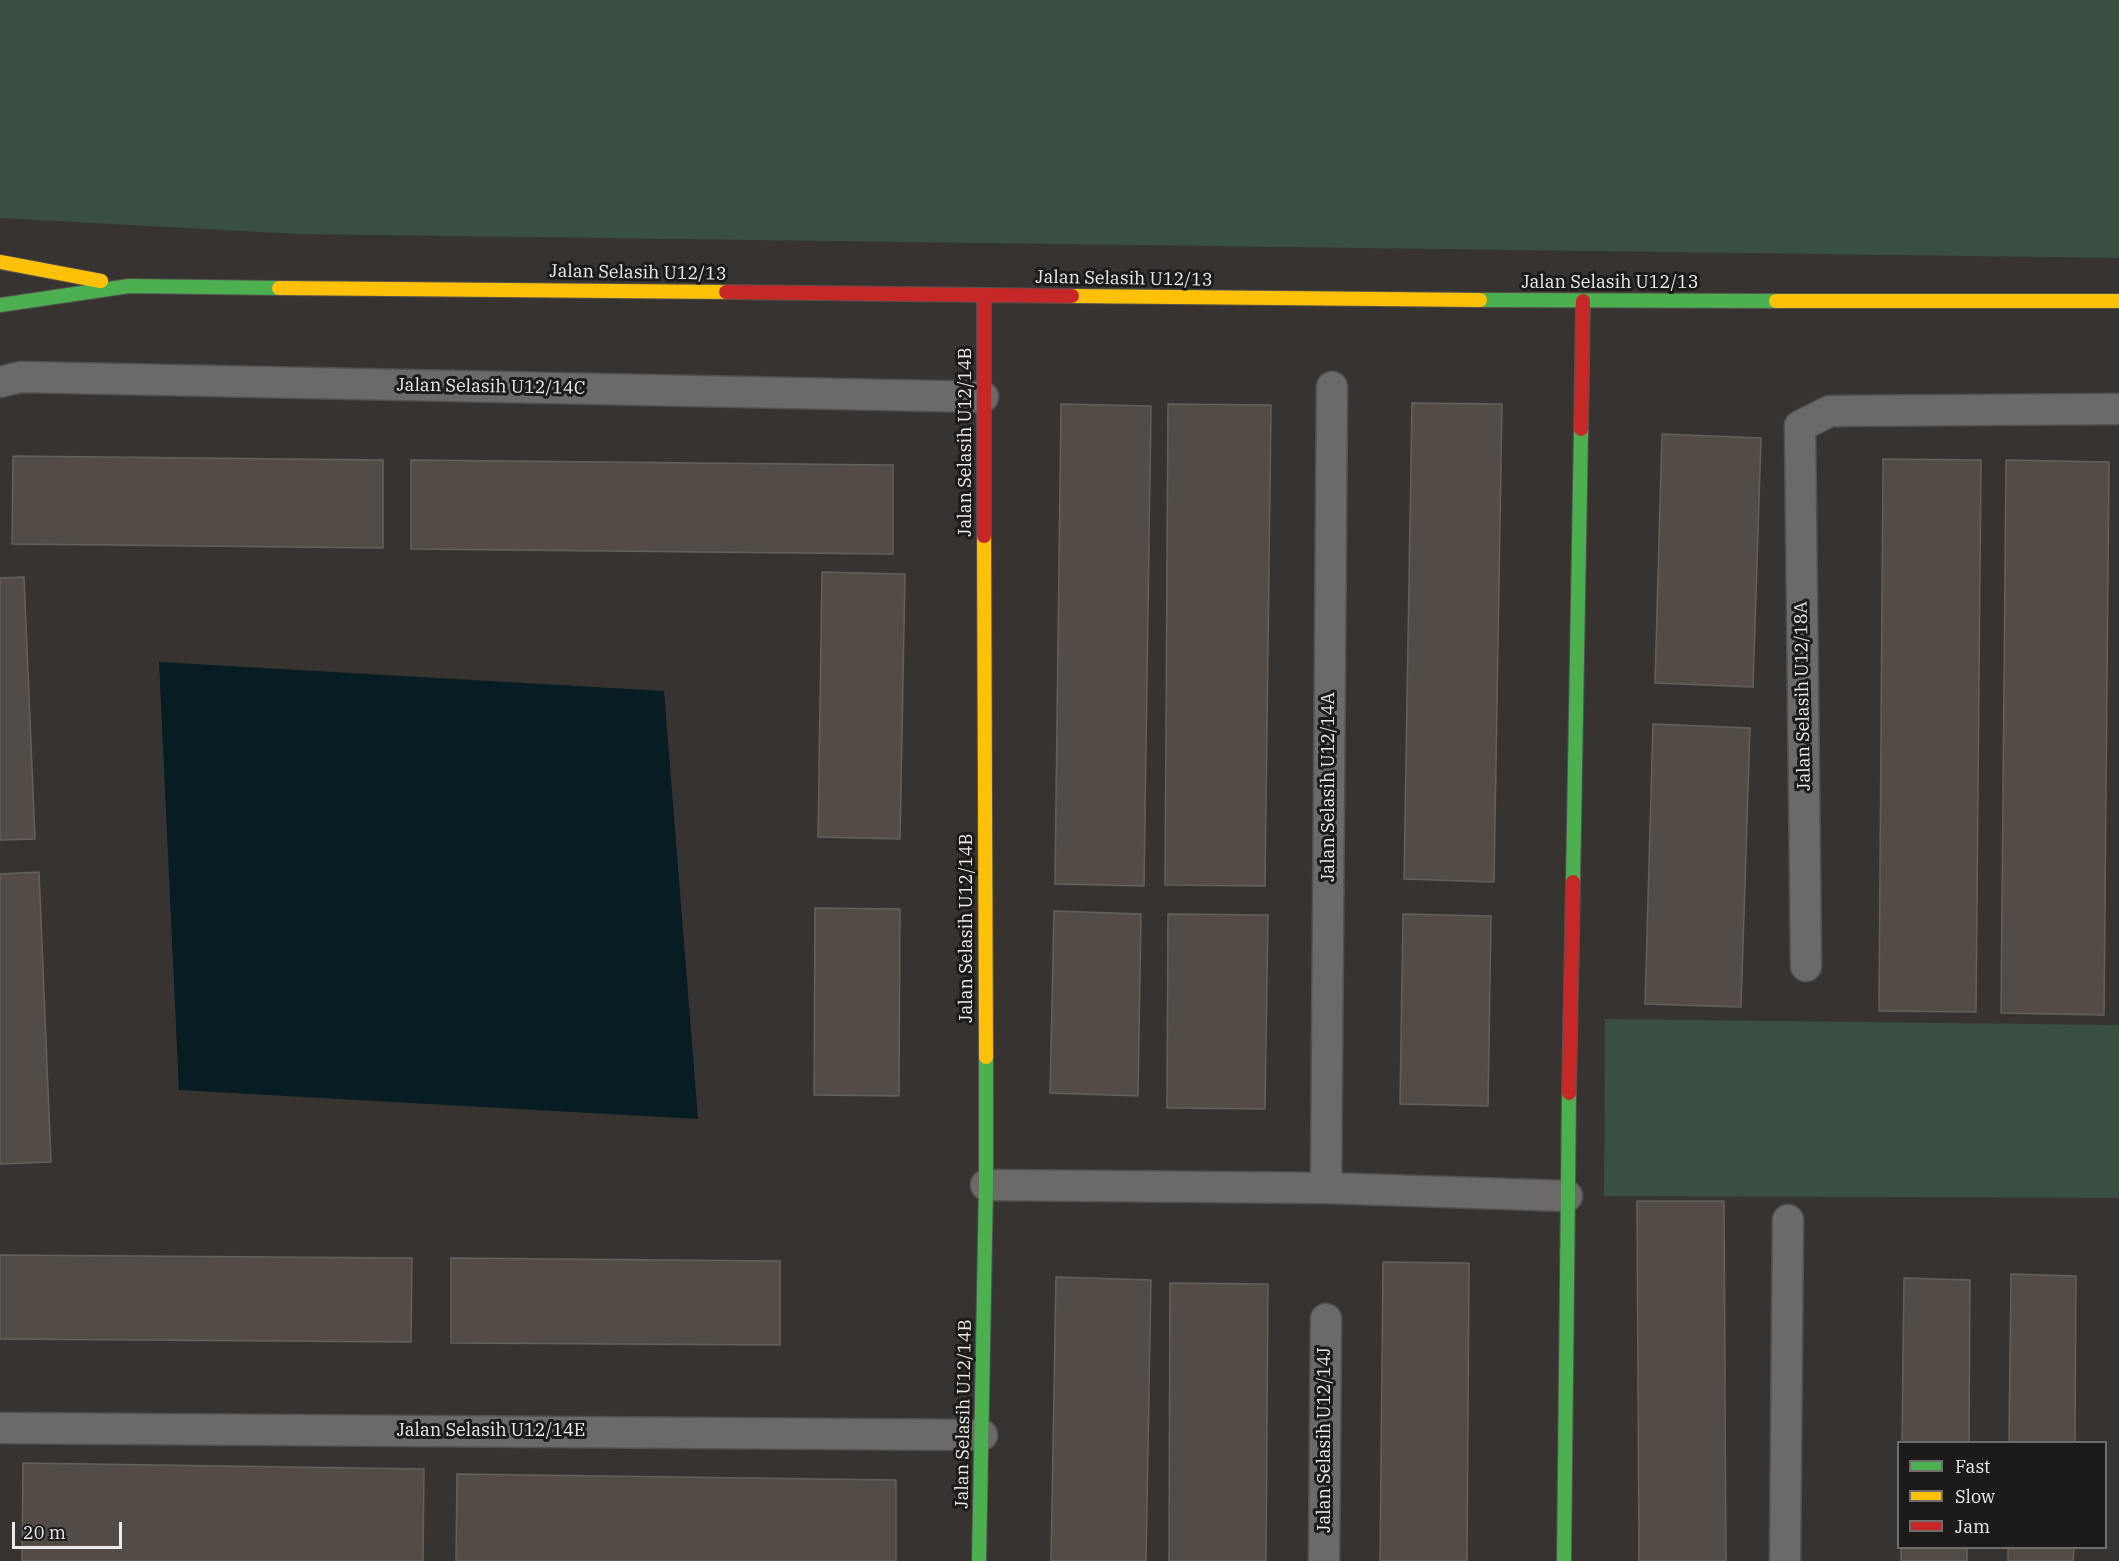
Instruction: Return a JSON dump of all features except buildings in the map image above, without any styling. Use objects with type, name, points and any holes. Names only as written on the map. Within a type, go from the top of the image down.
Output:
[{"type":"street","name":"Jalan Selasih U12/13","points":[[0,262],[129,286]]},
{"type":"street","name":"Jalan Selasih U12/13","points":[[0,305],[129,286],[1583,301],[2119,301]]},
{"type":"street","name":"Jalan Selasih U12/14B","points":[[979,1561],[986,1185],[984,295]]},
{"type":"street","points":[[1564,1561],[1567,1197],[1583,301]]},
{"type":"street","name":"Jalan Selasih U12/14C","points":[[0,382],[33,377],[983,397]]},
{"type":"street","name":"Jalan Selasih U12/14A","points":[[1326,1188],[1332,387]]},
{"type":"street","name":"Jalan Selasih U12/18A","points":[[1806,966],[1800,426],[1830,411],[2119,409]]},
{"type":"street","points":[[986,1185],[1326,1188],[1567,1197]]},
{"type":"street","points":[[1785,1561],[1788,1220]]},
{"type":"street","name":"Jalan Selasih U12/14J","points":[[1324,1561],[1326,1319]]},
{"type":"street","name":"Jalan Selasih U12/14E","points":[[0,1428],[982,1435]]},
{"type":"green space","points":[[0,0],[2119,0],[2119,258],[298,234],[0,218]]},
{"type":"green space","points":[[1605,1019],[2119,1025],[2119,1198],[1604,1196]]},
{"type":"water","points":[[159,662],[664,691],[698,1119],[179,1090]]},
{"type":"traffic: fast","points":[[0,305],[129,286],[279,288]]},
{"type":"traffic: fast","points":[[1480,300],[1776,301]]},
{"type":"traffic: fast","points":[[1573,882],[1581,429]]},
{"type":"traffic: fast","points":[[979,1561],[986,1057]]},
{"type":"traffic: fast","points":[[1564,1561],[1569,1093]]},
{"type":"traffic: slow","points":[[0,262],[101,281]]},
{"type":"traffic: slow","points":[[279,288],[726,292]]},
{"type":"traffic: slow","points":[[1072,296],[1480,300]]},
{"type":"traffic: slow","points":[[1776,301],[2119,301]]},
{"type":"traffic: slow","points":[[984,536],[986,1057]]},
{"type":"traffic: jam","points":[[726,292],[1072,296]]},
{"type":"traffic: jam","points":[[984,295],[984,536]]},
{"type":"traffic: jam","points":[[1581,429],[1583,301]]},
{"type":"traffic: jam","points":[[1569,1093],[1573,882]]}]
